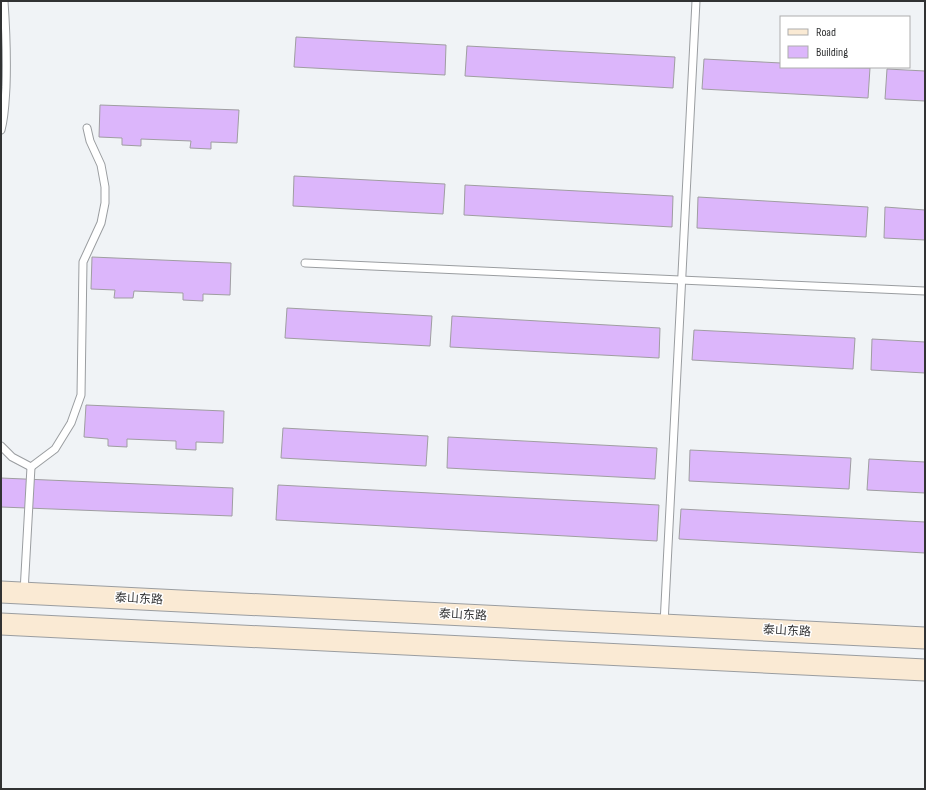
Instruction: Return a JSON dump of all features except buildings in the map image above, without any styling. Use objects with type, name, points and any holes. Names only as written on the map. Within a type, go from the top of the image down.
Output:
[{"type":"main road","name":"泰山东路","points":[[1,592],[925,638]]},
{"type":"main road","points":[[1,624],[925,670]]},
{"type":"lane","points":[[1,130],[5,118],[7,66],[4,1]]},
{"type":"lane","points":[[664,625],[696,1]]},
{"type":"lane","points":[[24,594],[32,467],[55,449],[71,423],[81,395],[83,262],[100,223],[105,203],[105,187],[101,165],[90,141],[87,128]]},
{"type":"lane","points":[[305,263],[925,291]]},
{"type":"lane","points":[[1,446],[12,457],[32,467]]}]
